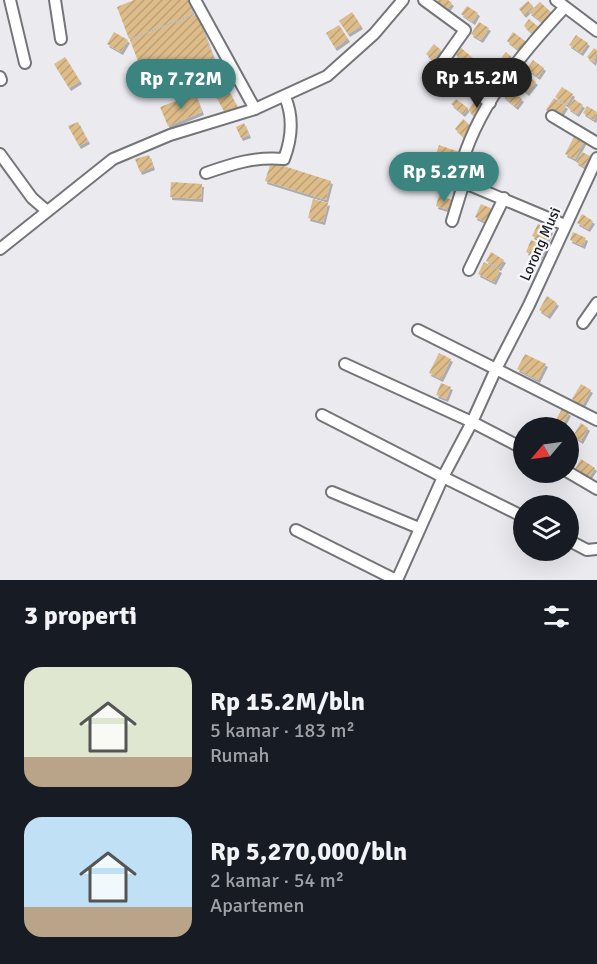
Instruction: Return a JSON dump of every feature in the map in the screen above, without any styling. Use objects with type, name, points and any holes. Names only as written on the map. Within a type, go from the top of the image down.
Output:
[{"type":"street","points":[[10,0],[26,63]]},
{"type":"street","points":[[55,0],[61,39]]},
{"type":"street","points":[[195,0],[255,109]]},
{"type":"street","points":[[0,249],[113,159],[170,135],[255,109],[327,76],[374,34],[403,0]]},
{"type":"street","points":[[424,0],[465,30],[443,61],[444,68],[490,102]]},
{"type":"street","points":[[565,225],[464,182],[459,174],[466,146],[490,102],[560,3],[597,31]]},
{"type":"street","points":[[206,173],[237,162],[267,157],[284,159],[291,141],[291,114],[285,97]]},
{"type":"street","points":[[552,116],[597,143]]},
{"type":"street","points":[[0,154],[32,198],[47,212]]},
{"type":"street","name":"Lorong Musi","points":[[396,580],[403,571],[419,528],[526,310],[597,158]]},
{"type":"street","points":[[452,221],[464,182]]},
{"type":"street","points":[[469,270],[504,198]]},
{"type":"street","points":[[583,323],[597,303]]},
{"type":"street","points":[[418,330],[597,420]]},
{"type":"street","points":[[345,364],[513,443]]},
{"type":"street","points":[[322,416],[513,512]]},
{"type":"street","points":[[579,478],[597,489]]},
{"type":"street","points":[[332,492],[419,528]]},
{"type":"street","points":[[296,530],[396,580]]},
{"type":"street","points":[[579,546],[587,550],[597,549]]},
{"type":"building","points":[[134,0],[188,0],[193,14],[129,39],[117,7]]},
{"type":"building","points":[[438,0],[448,0],[452,3],[446,11],[435,3]]},
{"type":"building","points":[[528,1],[533,6],[524,15],[519,9]]},
{"type":"building","points":[[540,2],[555,16],[546,25],[529,12]]},
{"type":"building","points":[[467,6],[478,13],[473,22],[461,14]]},
{"type":"building","points":[[352,12],[361,26],[348,34],[339,21]]},
{"type":"building","points":[[197,14],[216,64],[149,90],[130,40]]},
{"type":"building","points":[[529,19],[541,29],[535,36],[524,26]]},
{"type":"building","points":[[479,22],[489,28],[481,40],[471,34]]},
{"type":"building","points":[[339,25],[348,39],[335,48],[326,33]]},
{"type":"building","points":[[114,32],[128,40],[121,52],[107,44]]},
{"type":"building","points":[[513,32],[529,44],[522,53],[507,41]]},
{"type":"building","points":[[576,35],[588,43],[581,53],[569,45]]},
{"type":"building","points":[[434,44],[441,50],[433,60],[426,54]]},
{"type":"building","points":[[460,47],[473,58],[468,65],[455,54]]},
{"type":"building","points":[[594,48],[597,50],[594,63],[587,57]]},
{"type":"building","points":[[506,52],[516,61],[509,69],[499,61]]},
{"type":"building","points":[[65,57],[80,81],[69,88],[54,64]]},
{"type":"building","points":[[492,60],[505,71],[500,78],[486,66]]},
{"type":"building","points":[[533,60],[544,68],[538,77],[527,69]]},
{"type":"building","points":[[484,66],[495,76],[489,83],[478,74]]},
{"type":"building","points":[[524,73],[536,82],[527,93],[515,83]]},
{"type":"building","points":[[226,86],[237,106],[225,113],[214,93]]},
{"type":"building","points":[[562,87],[573,94],[567,105],[555,97]]},
{"type":"building","points":[[510,89],[522,99],[516,107],[503,96]]},
{"type":"building","points":[[195,94],[202,112],[168,126],[160,107]]},
{"type":"building","points":[[554,98],[566,106],[559,117],[546,110]]},
{"type":"building","points":[[456,99],[468,108],[463,114],[451,104]]},
{"type":"building","points":[[574,99],[583,105],[577,114],[568,108]]},
{"type":"building","points":[[476,100],[486,108],[478,118],[468,110]]},
{"type":"building","points":[[587,106],[597,112],[594,120],[583,113]]},
{"type":"building","points":[[463,119],[472,127],[464,137],[455,129]]},
{"type":"building","points":[[78,122],[88,141],[79,146],[68,126]]},
{"type":"building","points":[[244,123],[249,135],[241,138],[236,127]]},
{"type":"building","points":[[575,135],[585,140],[575,159],[565,154]]},
{"type":"building","points":[[439,145],[459,152],[456,164],[435,158]]},
{"type":"building","points":[[582,152],[590,156],[584,167],[576,162]]},
{"type":"building","points":[[149,155],[153,167],[140,172],[135,159]]},
{"type":"building","points":[[437,160],[453,165],[449,176],[434,172]]},
{"type":"building","points":[[271,162],[331,181],[326,200],[265,181]]},
{"type":"building","points":[[171,182],[202,184],[201,199],[170,197]]},
{"type":"building","points":[[439,195],[452,200],[449,210],[436,206]]},
{"type":"building","points":[[313,199],[328,203],[323,222],[308,218]]},
{"type":"building","points":[[481,204],[495,210],[489,224],[475,217]]},
{"type":"building","points":[[582,214],[593,221],[588,229],[577,223]]},
{"type":"building","points":[[538,224],[551,230],[546,243],[532,236]]},
{"type":"building","points":[[573,232],[586,238],[583,246],[570,240]]},
{"type":"building","points":[[531,240],[545,246],[539,258],[526,252]]},
{"type":"building","points":[[491,252],[504,260],[499,268],[486,261]]},
{"type":"building","points":[[484,262],[500,270],[494,282],[478,274]]},
{"type":"building","points":[[547,296],[557,303],[548,316],[539,310]]},
{"type":"building","points":[[439,353],[451,359],[441,379],[429,373]]},
{"type":"building","points":[[525,354],[546,364],[538,380],[517,369]]},
{"type":"building","points":[[441,383],[451,387],[446,399],[436,395]]},
{"type":"building","points":[[581,384],[591,390],[582,406],[572,399]]},
{"type":"building","points":[[562,409],[569,413],[567,417],[557,417]]},
{"type":"building","points":[[581,423],[588,428],[581,441],[579,440]]},
{"type":"building","points":[[581,459],[595,468],[588,479],[579,472]]}]
